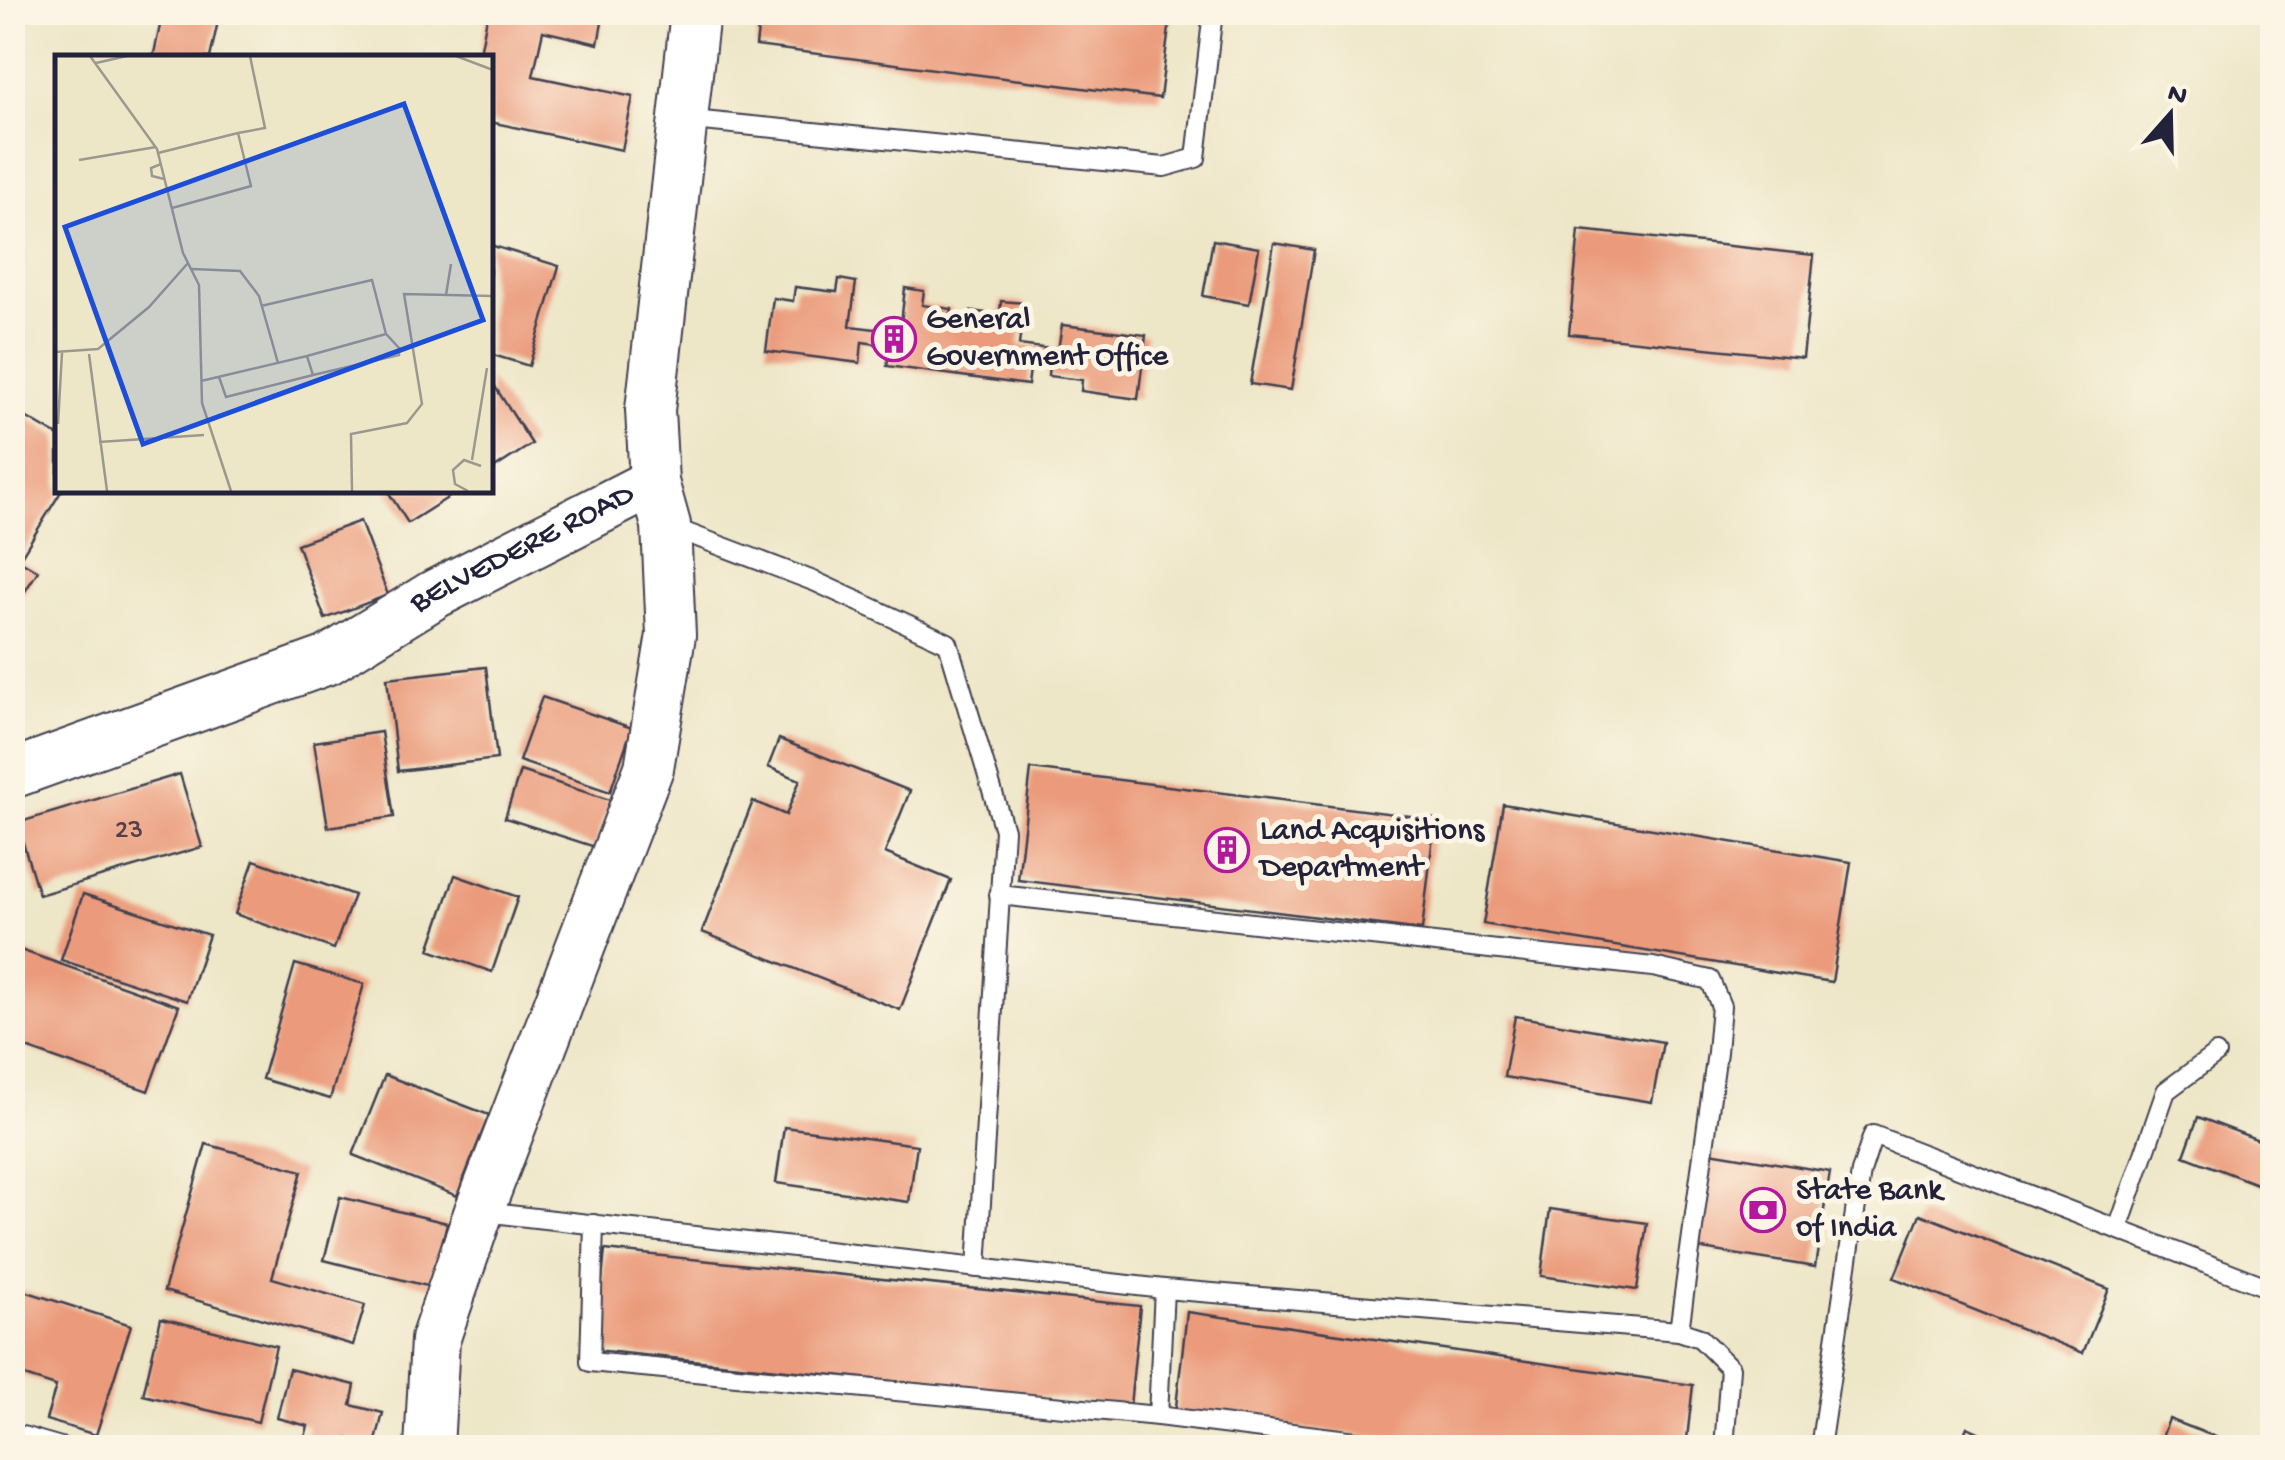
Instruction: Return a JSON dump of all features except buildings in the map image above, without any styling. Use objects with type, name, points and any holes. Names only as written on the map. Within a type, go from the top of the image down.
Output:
[{"type":"main road","name":"BELVEDERE ROAD","points":[[12,774],[328,660],[435,594],[660,504],[650,410],[695,12]]},
{"type":"main road","points":[[429,1448],[435,1340],[479,1212],[649,768],[672,634],[660,504]]},
{"type":"lane","points":[[683,119],[1164,168],[1196,158],[1213,12]]},
{"type":"lane","points":[[660,504],[948,642],[1004,830],[977,1268]]},
{"type":"lane","points":[[1000,896],[1653,967],[1710,980],[1721,1006],[1720,1021],[1679,1331]]},
{"type":"lane","points":[[2118,1229],[2166,1091],[2216,1054]]},
{"type":"lane","points":[[1820,1448],[1861,1172],[1873,1135],[2272,1289]]},
{"type":"lane","points":[[479,1212],[1164,1289],[1679,1331],[1700,1338],[1730,1368],[1724,1448]]},
{"type":"lane","points":[[594,1224],[590,1362],[1158,1416],[1412,1448]]},
{"type":"lane","points":[[1158,1416],[1164,1289]]},
{"type":"lane","points":[[12,1432],[64,1448]]},
{"type":"place","name":"General Government Office","points":[[894,339]]},
{"type":"place","name":"Land Acquisitions Department","points":[[1227,850]]},
{"type":"place","name":"State Bank of India","points":[[1763,1210]]}]
